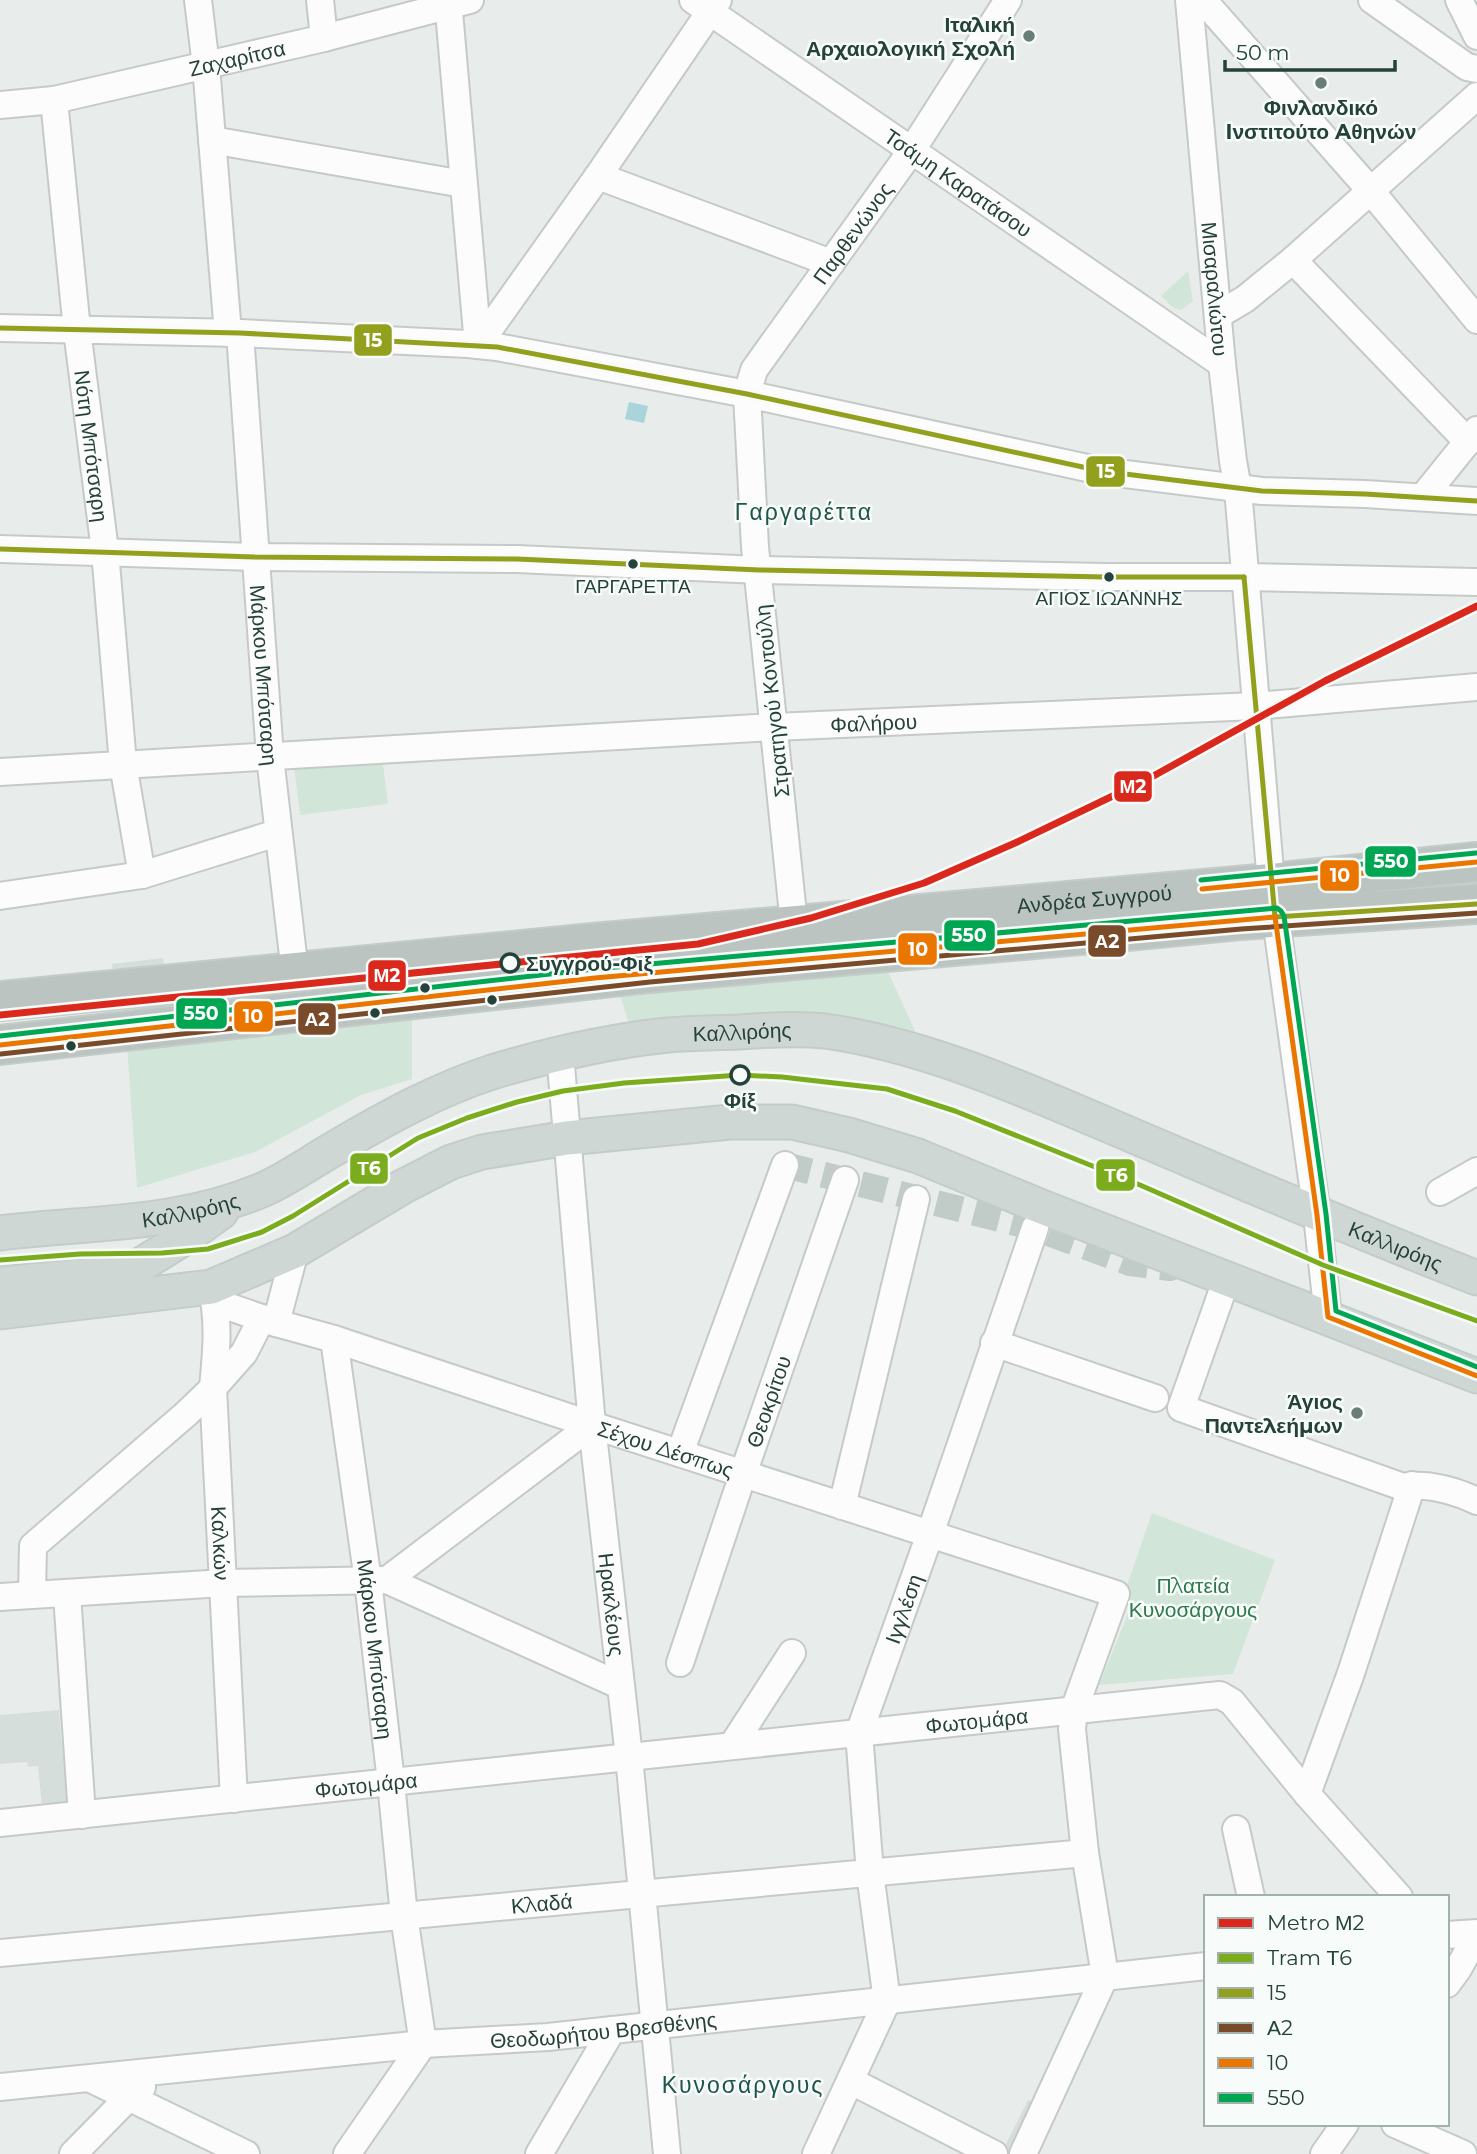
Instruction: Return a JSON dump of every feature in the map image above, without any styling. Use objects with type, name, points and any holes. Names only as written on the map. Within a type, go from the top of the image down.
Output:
[{"type":"highway","name":"Ανδρέα Συγγρού","points":[[0,1045],[1273,900],[1477,862]]},
{"type":"highway","name":"Ανδρέα Συγγρού","points":[[0,1001],[794,925],[1273,900],[1477,904]]},
{"type":"main road","name":"Καλλιρόης","points":[[0,1233],[169,1217],[239,1198],[266,1188],[388,1116],[443,1091],[491,1073],[560,1054],[667,1035],[821,1031],[855,1036],[948,1061],[1095,1119],[1317,1215],[1477,1278]]},
{"type":"main road","points":[[0,1312],[213,1294],[295,1251],[404,1186],[451,1162],[482,1152],[567,1138],[730,1122],[792,1122],[849,1135],[918,1156],[1477,1376]]},
{"type":"main road","points":[[0,1284],[103,1274],[139,1266],[189,1235],[239,1198]]},
{"type":"street","name":"Μάρκου Μπότσαρη","points":[[198,0],[234,333],[277,832],[295,973]]},
{"type":"street","points":[[320,0],[324,38]]},
{"type":"street","name":"Παρθενώνος","points":[[747,394],[754,370],[912,150],[1007,0]]},
{"type":"street","name":"Μισαραλιώτου","points":[[1189,0],[1222,364],[1238,489],[1273,900],[1317,1215],[1328,1317]]},
{"type":"street","points":[[1203,0],[1370,190],[1477,320]]},
{"type":"street","points":[[1372,0],[1466,66],[1477,69]]},
{"type":"street","points":[[1459,0],[1477,36]]},
{"type":"street","name":"Ζαχαρίτσα","points":[[0,105],[54,100],[206,66],[324,38],[456,2]]},
{"type":"street","points":[[456,2],[463,184],[478,345]]},
{"type":"street","points":[[478,345],[598,176],[707,4]]},
{"type":"street","name":"Τσάμη Καρατάσου","points":[[707,4],[912,150],[1222,364]]},
{"type":"street","points":[[1218,315],[1245,299],[1293,260],[1477,96]]},
{"type":"street","name":"Νότη Μπότσαρη","points":[[54,100],[77,330],[105,551],[123,764],[142,875]]},
{"type":"street","points":[[212,140],[463,184]]},
{"type":"street","points":[[598,176],[831,263]]},
{"type":"street","points":[[1293,260],[1472,436],[1423,497]]},
{"type":"street","points":[[0,328],[234,333],[497,347],[747,394],[1101,471],[1238,489],[1477,500]]},
{"type":"street","name":"Στρατηγού Κοντούλη","points":[[747,394],[755,547],[794,925]]},
{"type":"street","points":[[0,549],[255,557],[517,559],[759,570],[1477,582]]},
{"type":"street","name":"Φαλήρου","points":[[0,772],[774,727],[1255,706],[1477,687]]},
{"type":"street","points":[[0,896],[142,875],[277,832]]},
{"type":"street","name":"Ηρακλέους","points":[[560,1054],[592,1425],[629,1757],[667,2154]]},
{"type":"street","points":[[680,1453],[785,1165]]},
{"type":"street","points":[[1440,1192],[1477,1171]]},
{"type":"street","name":"Θεοκρίτου","points":[[680,1663],[845,1180]]},
{"type":"street","points":[[842,1506],[916,1199]]},
{"type":"street","name":"Ιγγλέση","points":[[887,2001],[870,1873],[859,1733],[1035,1228]]},
{"type":"street","points":[[32,1595],[33,1546],[213,1388],[269,1320],[295,1251]]},
{"type":"street","points":[[1227,1278],[1181,1408],[1403,1487],[1457,1492],[1477,1501]]},
{"type":"street","name":"Σέχου Δέσπως","points":[[213,1294],[269,1320],[1116,1594],[1074,1710]]},
{"type":"street","name":"Καλκών","points":[[213,1294],[216,1344],[213,1388],[234,1799]]},
{"type":"street","name":"Μάρκου Μπότσαρη","points":[[334,1339],[378,1581],[391,1782],[404,1916],[423,2044]]},
{"type":"street","points":[[994,1343],[1155,1398]]},
{"type":"street","points":[[378,1581],[592,1425]]},
{"type":"street","points":[[1397,1895],[1307,1794],[1351,1673],[1412,1486]]},
{"type":"street","points":[[0,1597],[224,1583],[378,1581],[621,1686]]},
{"type":"street","points":[[67,1594],[82,1815]]},
{"type":"street","points":[[732,1746],[792,1653]]},
{"type":"street","name":"Φωτομάρα","points":[[0,1823],[1220,1695],[1232,1702],[1307,1794]]},
{"type":"street","points":[[1023,2154],[1105,1976],[1085,1853],[1072,1729],[1074,1710]]},
{"type":"street","points":[[1236,1829],[1251,1895]]},
{"type":"street","name":"Κλαδά","points":[[0,1953],[1085,1853]]},
{"type":"street","points":[[1449,1935],[1477,1934]]},
{"type":"street","points":[[1449,1981],[1477,1934]]},
{"type":"street","name":"Θεοδωρήτου Βρεσθένης","points":[[0,2087],[423,2044],[548,2037],[1204,1966]]},
{"type":"street","points":[[816,2154],[887,2001]]},
{"type":"street","points":[[539,2154],[612,2030]]},
{"type":"street","points":[[347,2154],[423,2044]]},
{"type":"street","points":[[73,2154],[129,2097],[163,2072]]},
{"type":"street","points":[[89,2078],[246,2154]]},
{"type":"street","points":[[851,2081],[994,2154]]},
{"type":"street","points":[[1399,2126],[1447,2151]]},
{"type":"shaded area","points":[[163,958],[165,972],[114,977],[112,964]]},
{"type":"shaded area","points":[[59,1710],[67,1805],[42,1807],[38,1766],[28,1767],[27,1762],[0,1764],[0,1715]]},
{"type":"shaded area","points":[[1028,2100],[1052,2111],[1031,2154],[1001,2154]]},
{"type":"green space","points":[[1188,271],[1193,301],[1181,310],[1172,307],[1161,296]]},
{"type":"green space","points":[[382,756],[388,804],[300,815],[294,767]]},
{"type":"green space","points":[[884,963],[921,1044],[631,1030],[619,992]]},
{"type":"green space","points":[[412,1010],[412,1079],[361,1095],[255,1152],[137,1188],[127,1046]]},
{"type":"green space","name":"Πλατεία Κυνοσάργους","points":[[1152,1513],[1275,1560],[1233,1674],[1099,1685],[1131,1606],[1126,1588]]},
{"type":"water","points":[[629,402],[648,406],[644,423],[625,419]]},
{"type":"tunnel","points":[[785,1165],[1035,1228],[1130,1263],[1170,1268],[1178,1264]]},
{"type":"metro line","name":"Μ2","points":[[0,1015],[698,944],[811,918],[924,883],[1015,843],[1148,779],[1325,681],[1477,606]]},
{"type":"tram line","name":"Τ6","points":[[0,1260],[208,1249],[262,1232],[293,1216],[418,1138],[467,1118],[563,1091],[624,1083],[740,1075],[887,1089],[955,1111],[1140,1185],[1323,1265],[1477,1321]]},
{"type":"transit line","name":"15","points":[[0,328],[240,333],[497,347],[747,394],[1101,471],[1262,491],[1477,501]]},
{"type":"transit line","name":"15","points":[[0,549],[255,557],[517,559],[759,570],[1244,577]]},
{"type":"transit line","name":"15","points":[[1244,577],[1275,917]]},
{"type":"transit line","name":"550","points":[[1201,880],[1476,853]]},
{"type":"transit line","name":"10","points":[[1202,889],[1477,862]]},
{"type":"transit line","name":"15","points":[[1275,917],[1477,904]]},
{"type":"transit line","name":"550","points":[[0,1036],[594,969],[1277,908],[1284,916],[1326,1214],[1336,1311],[1477,1367]]},
{"type":"transit line","name":"Α2","points":[[1,1054],[650,982],[1241,929],[1477,913]]},
{"type":"transit line","name":"10","points":[[0,1045],[595,978],[1275,917],[1317,1215],[1328,1317],[1477,1376]]},
{"type":"place","name":"Ιταλική Αρχαιολογική Σχολή","points":[[1029,36]]},
{"type":"place","name":"Φινλανδικό Iνστιτούτο Aθηνών","points":[[1321,83]]},
{"type":"place","name":"ΓΑΡΓΑΡΕΤΤΑ","points":[[633,564]]},
{"type":"place","name":"ΑΓΙΟΣ ΙΩΑΝΝΗΣ","points":[[1109,577]]},
{"type":"place","name":"Συγγρού-Φιξ","points":[[510,963]]},
{"type":"place","name":"Φίξ","points":[[740,1075]]},
{"type":"place","name":"Άγιος Παντελεήμων","points":[[1357,1413]]},
{"type":"district","name":"Γαργαρέττα","points":[[804,512]]},
{"type":"district","name":"Κυνοσάργους","points":[[743,2085]]}]
